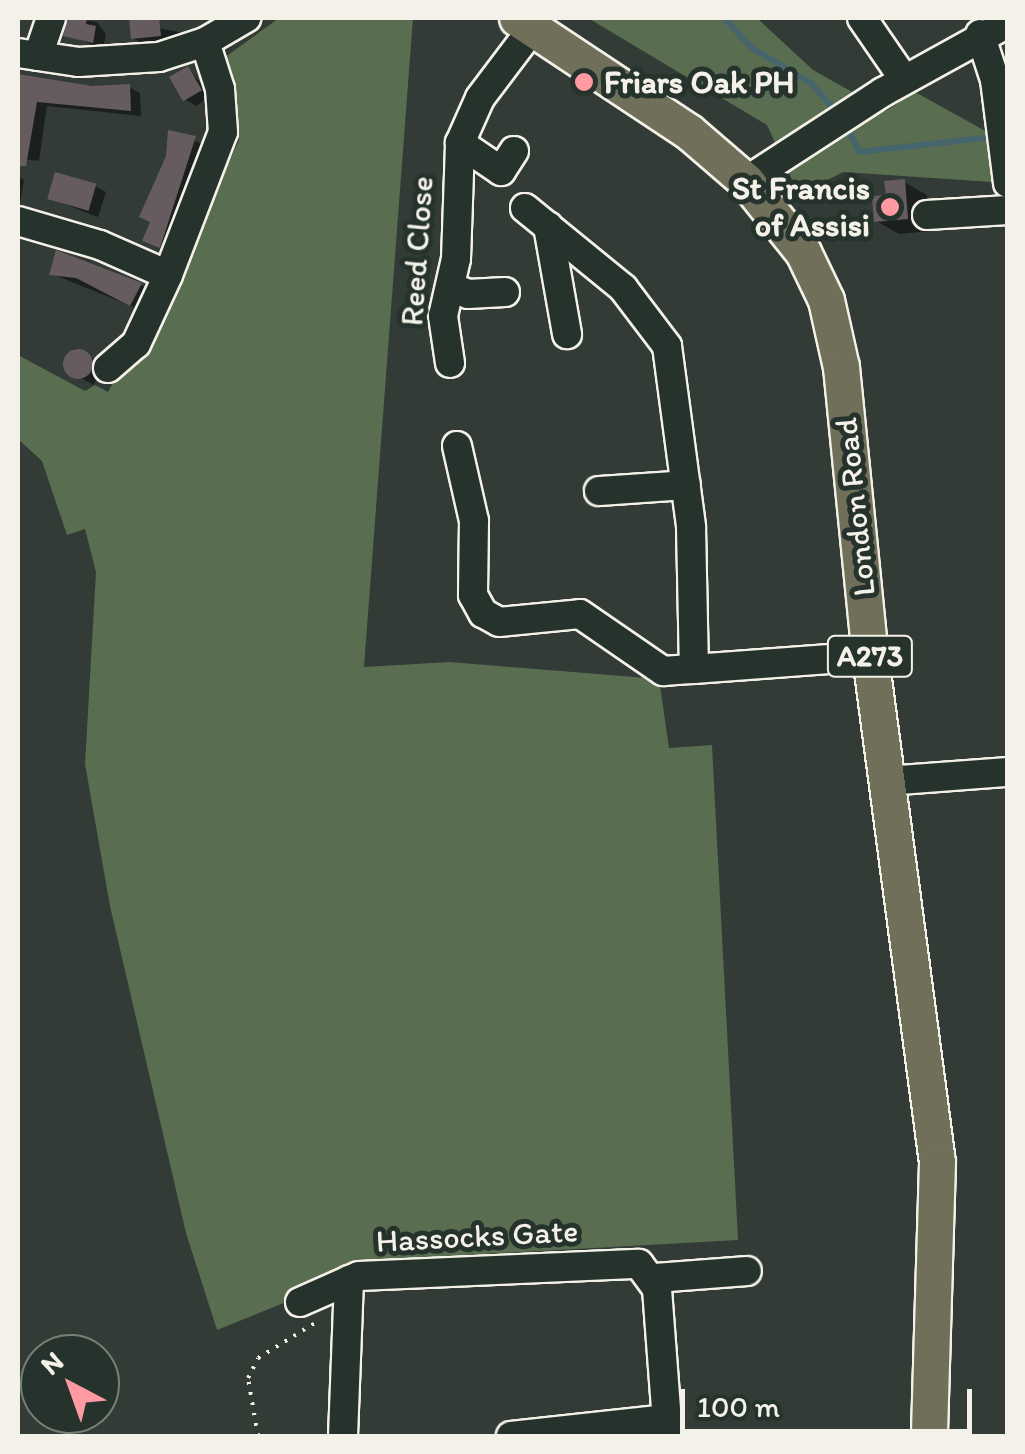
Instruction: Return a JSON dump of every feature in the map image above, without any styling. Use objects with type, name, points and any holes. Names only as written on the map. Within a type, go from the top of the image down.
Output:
[{"type":"main road","name":"London Road","points":[[525,23],[688,130],[746,181],[802,252],[826,300],[840,367],[870,656],[937,1162],[929,1436]]},
{"type":"street","points":[[50,18],[28,54],[79,62],[159,57],[205,42],[244,18]]},
{"type":"street","points":[[862,18],[904,79]]},
{"type":"street","points":[[746,181],[904,79],[1008,22]]},
{"type":"street","name":"Reed Close","points":[[450,363],[443,316],[451,287],[460,144],[480,98],[525,23]]},
{"type":"street","points":[[980,34],[995,80],[1008,183]]},
{"type":"street","points":[[108,368],[136,344],[168,276],[222,132],[220,89],[205,42]]},
{"type":"street","name":"Reed Close","points":[[460,144],[501,171],[514,151]]},
{"type":"street","points":[[927,215],[1008,210]]},
{"type":"street","points":[[567,334],[537,217],[623,288],[667,346],[686,485],[694,668]]},
{"type":"street","points":[[18,221],[100,245],[168,276]]},
{"type":"street","points":[[451,287],[468,294],[505,292]]},
{"type":"street","points":[[457,446],[474,521],[472,595],[483,614],[499,622],[580,614],[663,671],[870,656]]},
{"type":"street","points":[[599,491],[686,485]]},
{"type":"street","points":[[886,782],[1008,772]]},
{"type":"street","name":"Hassocks Gate","points":[[300,1302],[349,1280],[640,1264],[656,1278],[747,1271]]},
{"type":"street","points":[[511,1436],[668,1428],[656,1278]]},
{"type":"street","points":[[343,1436],[349,1280]]},
{"type":"path","points":[[258,1436],[248,1378],[258,1358],[322,1317],[348,1309]]},
{"type":"green space","points":[[279,18],[413,18],[364,667],[450,662],[659,679],[669,748],[712,745],[738,1240],[393,1259],[217,1330],[186,1233],[110,906],[85,764],[96,572],[85,529],[67,535],[42,461],[18,439],[18,355],[85,391],[95,385],[108,392],[120,370],[145,350],[239,140],[224,58]]},
{"type":"green space","points":[[588,18],[757,18],[813,70],[886,111],[915,92],[1007,143],[1007,183],[843,172],[799,195],[767,125]]},
{"type":"building","points":[[68,18],[87,18],[86,24],[96,26],[93,43],[63,36]]},
{"type":"building","points":[[129,18],[159,18],[161,36],[131,39]]},
{"type":"building","points":[[188,66],[202,90],[183,101],[169,77]]},
{"type":"building","points":[[18,74],[92,86],[130,84],[131,111],[37,102],[26,166],[18,166]]},
{"type":"building","points":[[168,130],[196,136],[160,248],[142,241],[150,222],[139,217],[166,156]]},
{"type":"building","points":[[55,172],[96,184],[89,211],[47,199]]},
{"type":"building","name":"St Francis of Assisi","points":[[905,179],[908,219],[874,222],[872,196],[886,195],[884,181]]},
{"type":"building","points":[[56,250],[142,283],[130,306],[76,278],[49,275]]},
{"type":"building","points":[[78,349],[89,353],[93,364],[89,375],[78,379],[67,375],[63,364],[67,353]]},
{"type":"waterway","points":[[724,18],[752,48],[811,83],[837,113]]},
{"type":"waterway","points":[[847,127],[859,152],[984,138]]},
{"type":"place","name":"Friars Oak PH","points":[[584,82]]},
{"type":"place","name":"St Francis of Assisi","points":[[890,207]]}]
